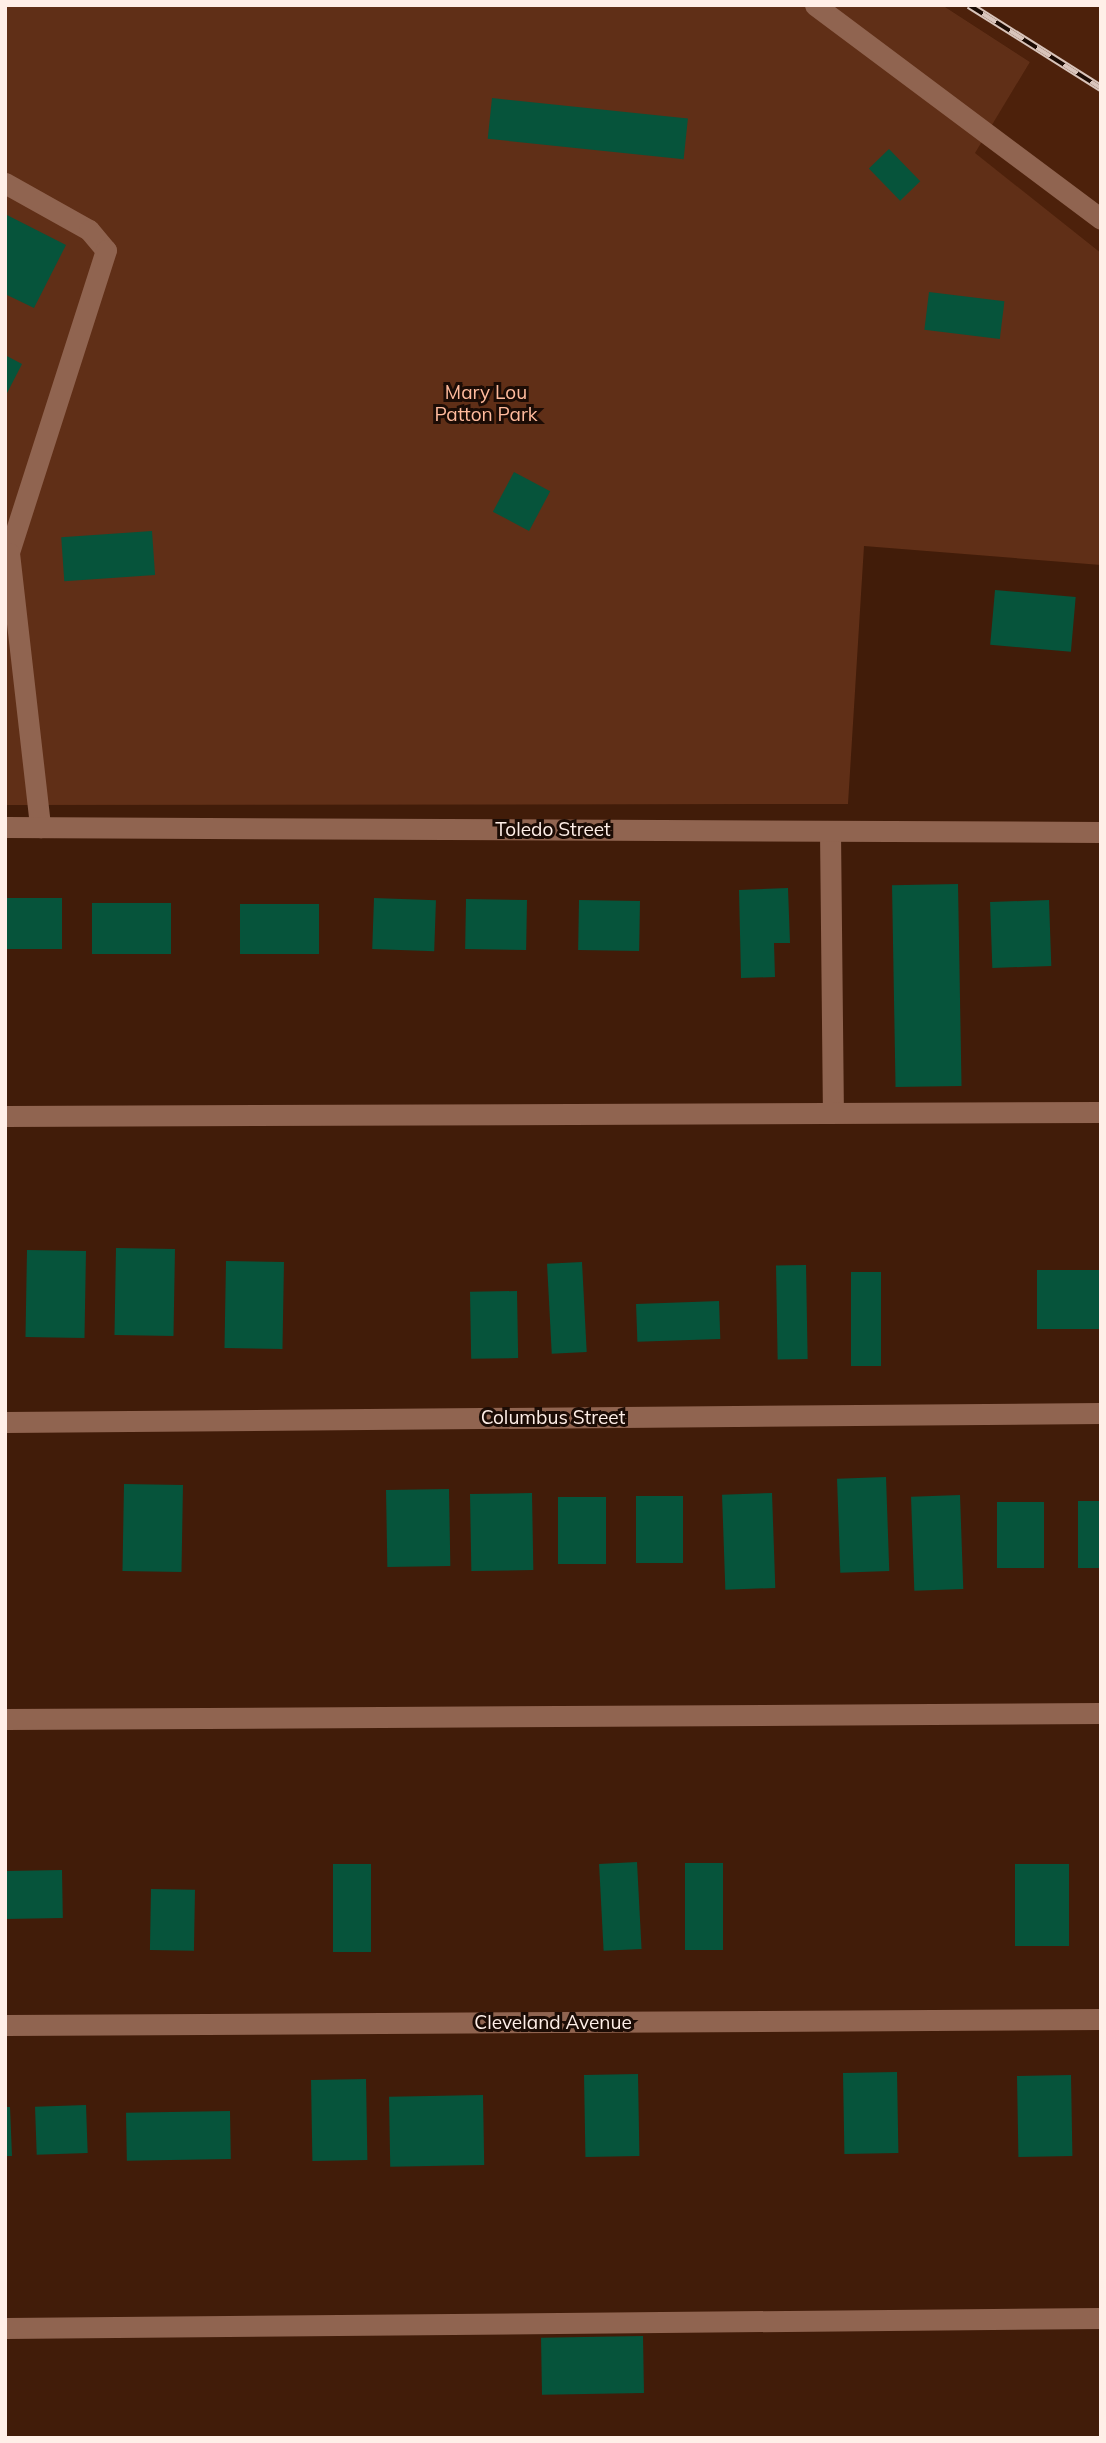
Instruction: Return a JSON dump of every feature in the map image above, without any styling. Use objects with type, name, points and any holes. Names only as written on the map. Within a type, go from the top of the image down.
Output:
[{"type":"street","points":[[814,5],[1101,219]]},
{"type":"street","points":[[5,183],[89,230],[106,250],[9,553],[40,827]]},
{"type":"street","name":"Toledo Street","points":[[5,827],[1101,832]]},
{"type":"street","points":[[830,832],[833,1112]]},
{"type":"street","points":[[5,1116],[1101,1112]]},
{"type":"street","name":"Columbus Street","points":[[5,1422],[1101,1413]]},
{"type":"street","points":[[5,1719],[1101,1713]]},
{"type":"street","name":"Cleveland Avenue","points":[[5,2025],[1101,2019]]},
{"type":"street","points":[[5,2328],[1101,2318]]},
{"type":"shaded area","points":[[942,5],[1101,5],[1101,253],[974,153],[1030,62]]},
{"type":"green space","name":"Mary Lou Patton Park","points":[[5,5],[942,5],[1030,62],[975,153],[1101,253],[1101,565],[864,546],[848,804],[5,805]]},
{"type":"building","points":[[492,98],[688,119],[684,159],[488,139]]},
{"type":"building","points":[[889,149],[920,181],[900,201],[869,168]]},
{"type":"building","points":[[5,214],[66,245],[34,308],[5,294]]},
{"type":"building","points":[[929,292],[1004,301],[1000,339],[924,330]]},
{"type":"building","points":[[5,355],[22,364],[5,397]]},
{"type":"building","points":[[514,472],[550,491],[529,531],[493,512]]},
{"type":"building","points":[[152,531],[155,575],[64,581],[61,537]]},
{"type":"building","points":[[995,590],[1076,597],[1071,652],[990,645]]},
{"type":"building","points":[[958,884],[962,1086],[896,1087],[892,885]]},
{"type":"building","points":[[788,888],[790,943],[774,943],[775,977],[741,978],[739,890]]},
{"type":"building","points":[[5,898],[62,898],[62,949],[5,949]]},
{"type":"building","points":[[374,898],[436,900],[434,951],[372,949]]},
{"type":"building","points":[[466,899],[527,900],[526,950],[465,949]]},
{"type":"building","points":[[579,900],[640,901],[639,951],[578,950]]},
{"type":"building","points":[[1049,900],[1051,966],[992,968],[990,902]]},
{"type":"building","points":[[92,903],[171,903],[171,954],[92,954]]},
{"type":"building","points":[[240,904],[319,904],[319,954],[240,954]]},
{"type":"building","points":[[116,1248],[175,1249],[173,1336],[114,1335]]},
{"type":"building","points":[[27,1250],[86,1251],[84,1338],[25,1337]]},
{"type":"building","points":[[226,1261],[284,1262],[282,1349],[224,1348]]},
{"type":"building","points":[[582,1262],[587,1352],[552,1354],[547,1264]]},
{"type":"building","points":[[806,1265],[808,1359],[778,1360],[776,1266]]},
{"type":"building","points":[[1037,1270],[1101,1270],[1101,1329],[1037,1329]]},
{"type":"building","points":[[851,1272],[881,1272],[881,1366],[851,1366]]},
{"type":"building","points":[[517,1291],[518,1358],[471,1359],[470,1292]]},
{"type":"building","points":[[719,1301],[720,1339],[637,1342],[636,1304]]},
{"type":"building","points":[[886,1477],[889,1571],[840,1573],[837,1479]]},
{"type":"building","points":[[124,1484],[183,1485],[181,1572],[122,1571]]},
{"type":"building","points":[[449,1489],[450,1566],[387,1567],[386,1490]]},
{"type":"building","points":[[532,1493],[533,1570],[471,1571],[470,1494]]},
{"type":"building","points":[[772,1493],[775,1588],[725,1590],[722,1495]]},
{"type":"building","points":[[960,1495],[963,1589],[914,1591],[911,1497]]},
{"type":"building","points":[[636,1496],[683,1496],[683,1563],[636,1563]]},
{"type":"building","points":[[558,1497],[606,1497],[606,1564],[558,1564]]},
{"type":"building","points":[[1078,1501],[1101,1501],[1101,1568],[1078,1568]]},
{"type":"building","points":[[997,1502],[1044,1502],[1044,1568],[997,1568]]},
{"type":"building","points":[[637,1862],[642,1949],[604,1951],[599,1864]]},
{"type":"building","points":[[685,1863],[723,1863],[723,1950],[685,1950]]},
{"type":"building","points":[[333,1864],[371,1864],[371,1952],[333,1952]]},
{"type":"building","points":[[1015,1864],[1069,1864],[1069,1946],[1015,1946]]},
{"type":"building","points":[[62,1870],[63,1918],[6,1919],[5,1871]]},
{"type":"building","points":[[151,1889],[195,1890],[194,1951],[150,1950]]},
{"type":"building","points":[[897,2072],[898,2153],[844,2154],[843,2073]]},
{"type":"building","points":[[638,2074],[639,2156],[585,2157],[584,2075]]},
{"type":"building","points":[[1071,2075],[1072,2156],[1018,2157],[1017,2076]]},
{"type":"building","points":[[366,2079],[367,2160],[312,2161],[311,2080]]},
{"type":"building","points":[[483,2095],[484,2165],[390,2167],[389,2097]]},
{"type":"building","points":[[86,2105],[88,2153],[37,2155],[35,2107]]},
{"type":"building","points":[[5,2107],[10,2107],[12,2156],[5,2156]]},
{"type":"building","points":[[230,2111],[231,2159],[127,2161],[126,2113]]},
{"type":"building","points":[[643,2336],[644,2393],[542,2395],[541,2338]]},
{"type":"railway","points":[[969,5],[1101,88]]}]
